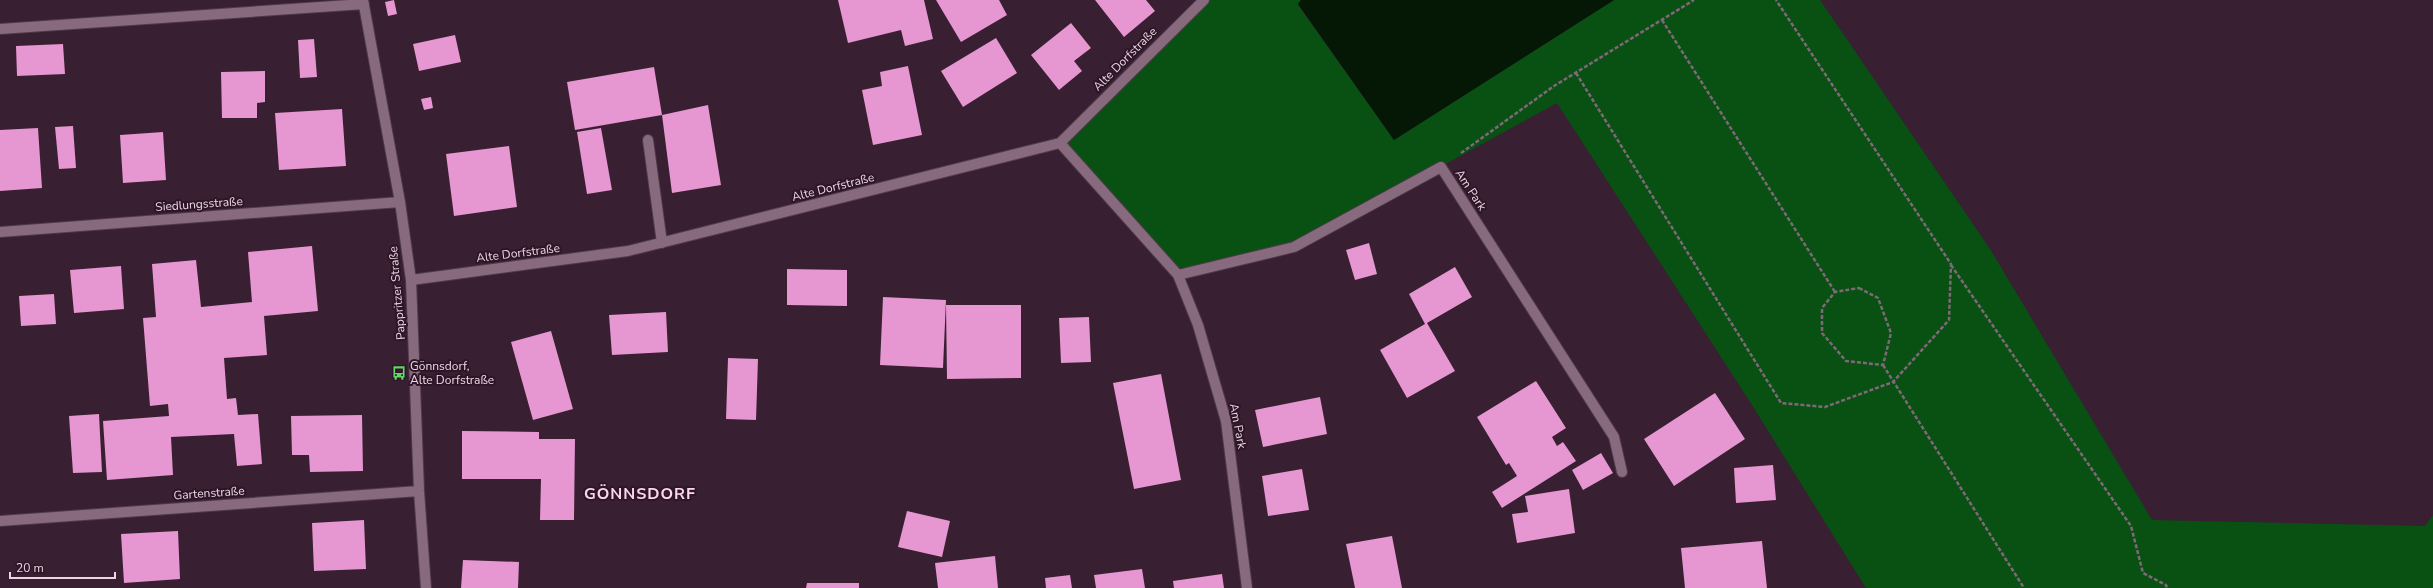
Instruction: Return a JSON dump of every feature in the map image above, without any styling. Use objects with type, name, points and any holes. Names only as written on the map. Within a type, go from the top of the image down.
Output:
[{"type":"street","name":"Alte Dorfstraße","points":[[411,280],[628,252],[1060,143],[1204,0]]},
{"type":"street","points":[[0,28],[363,2]]},
{"type":"street","name":"Pappritzer Straße","points":[[363,2],[400,202],[411,280],[419,491],[426,588]]},
{"type":"street","points":[[648,140],[662,243]]},
{"type":"street","name":"Am Park","points":[[1060,143],[1178,275],[1198,325],[1226,421],[1247,588]]},
{"type":"street","name":"Am Park","points":[[1178,275],[1294,247],[1441,167],[1614,437],[1622,472]]},
{"type":"street","name":"Siedlungsstraße","points":[[0,232],[400,202]]},
{"type":"street","name":"Gartenstraße","points":[[0,521],[419,491]]},
{"type":"path","points":[[1441,167],[1576,72],[1694,0]]},
{"type":"path","points":[[1776,0],[1951,264],[2131,526],[2142,573],[2166,585],[2167,588]]},
{"type":"path","points":[[1662,20],[1835,292]]},
{"type":"path","points":[[1576,72],[1781,403],[1826,407],[1893,382],[1949,320],[1951,264]]},
{"type":"path","points":[[1882,365],[1846,361],[1822,333],[1822,308],[1835,292],[1859,288],[1878,298],[1891,333],[1882,365],[2024,588]]},
{"type":"green space","points":[[1204,0],[1301,0],[1298,5],[1394,140],[1614,0],[1820,0],[1990,249],[2152,520],[2425,526],[2433,515],[2433,588],[1866,588],[1752,405],[1557,103],[1294,247],[1178,275],[1060,143]]},
{"type":"shaded area","points":[[1301,0],[1614,0],[1394,140],[1298,4]]},
{"type":"building","points":[[394,0],[397,14],[388,16],[385,2]]},
{"type":"building","points":[[838,0],[924,0],[933,39],[905,46],[901,30],[848,43]]},
{"type":"building","points":[[936,0],[999,0],[1007,15],[961,42]]},
{"type":"building","points":[[1095,0],[1146,0],[1155,11],[1124,37]]},
{"type":"building","points":[[1071,23],[1091,48],[1074,61],[1082,71],[1059,90],[1031,55]]},
{"type":"building","points":[[455,35],[461,62],[419,71],[413,44]]},
{"type":"building","points":[[996,38],[1017,73],[963,107],[941,71]]},
{"type":"building","points":[[314,39],[317,77],[300,78],[298,40]]},
{"type":"building","points":[[63,44],[65,74],[17,76],[16,46]]},
{"type":"building","points":[[908,66],[922,135],[873,145],[862,90],[882,86],[880,72]]},
{"type":"building","points":[[654,67],[662,115],[575,130],[567,82]]},
{"type":"building","points":[[265,71],[265,102],[257,103],[257,118],[222,118],[221,72]]},
{"type":"building","points":[[431,97],[433,108],[424,110],[421,99]]},
{"type":"building","points":[[708,105],[721,185],[672,193],[662,115]]},
{"type":"building","points":[[342,109],[346,166],[279,170],[275,113]]},
{"type":"building","points":[[73,126],[76,168],[59,169],[55,127]]},
{"type":"building","points":[[38,128],[42,188],[0,191],[0,130]]},
{"type":"building","points":[[601,128],[612,190],[587,194],[577,132]]},
{"type":"building","points":[[163,132],[166,180],[123,183],[120,135]]},
{"type":"building","points":[[509,146],[517,207],[454,216],[446,154]]},
{"type":"building","points":[[1369,243],[1377,274],[1355,280],[1346,250]]},
{"type":"building","points":[[312,246],[318,311],[264,316],[267,355],[224,358],[227,399],[236,398],[238,415],[258,414],[262,464],[237,466],[234,434],[171,437],[173,475],[107,480],[103,421],[169,416],[168,404],[150,406],[143,318],[156,317],[152,264],[196,260],[201,307],[252,302],[248,252]]},
{"type":"building","points":[[121,266],[124,309],[74,313],[70,270]]},
{"type":"building","points":[[1455,267],[1472,297],[1427,323],[1455,371],[1407,398],[1380,350],[1425,324],[1409,294]]},
{"type":"building","points":[[787,269],[847,270],[847,306],[787,305]]},
{"type":"building","points":[[54,294],[56,324],[21,326],[19,296]]},
{"type":"building","points":[[883,297],[946,300],[943,368],[880,365]]},
{"type":"building","points":[[946,305],[1021,305],[1021,378],[947,379]]},
{"type":"building","points":[[666,312],[668,352],[612,355],[609,315]]},
{"type":"building","points":[[1089,317],[1091,362],[1061,363],[1059,318]]},
{"type":"building","points":[[551,331],[573,409],[533,420],[511,342]]},
{"type":"building","points":[[728,358],[758,359],[756,420],[726,419]]},
{"type":"building","points":[[1161,374],[1181,480],[1134,489],[1113,383]]},
{"type":"building","points":[[1536,381],[1566,428],[1552,437],[1557,446],[1563,442],[1576,461],[1502,508],[1492,492],[1517,476],[1509,463],[1506,465],[1477,417]]},
{"type":"building","points":[[1715,393],[1745,439],[1674,486],[1644,439]]},
{"type":"building","points":[[1320,397],[1327,434],[1263,447],[1255,410]]},
{"type":"building","points":[[99,414],[102,472],[73,473],[69,416]]},
{"type":"building","points":[[362,415],[363,471],[310,472],[309,455],[292,455],[291,416]]},
{"type":"building","points":[[462,431],[539,432],[539,439],[575,439],[574,520],[540,520],[541,479],[462,479]]},
{"type":"building","points":[[1601,453],[1613,473],[1583,490],[1572,470]]},
{"type":"building","points":[[1773,465],[1776,500],[1736,503],[1734,468]]},
{"type":"building","points":[[1302,469],[1309,510],[1268,516],[1262,476]]},
{"type":"building","points":[[1569,489],[1575,533],[1517,543],[1512,514],[1528,512],[1525,496]]},
{"type":"building","points":[[907,511],[950,521],[942,557],[898,547]]},
{"type":"building","points":[[364,520],[366,569],[314,571],[312,523]]},
{"type":"building","points":[[178,531],[180,579],[124,583],[121,534]]},
{"type":"building","points":[[1392,536],[1402,588],[1355,588],[1346,544]]},
{"type":"building","points":[[1762,541],[1767,588],[1685,588],[1681,548]]},
{"type":"building","points":[[995,556],[998,588],[938,588],[935,563]]},
{"type":"building","points":[[463,560],[519,562],[518,588],[461,588]]},
{"type":"building","points":[[1142,569],[1145,588],[1096,588],[1094,575]]},
{"type":"building","points":[[1222,574],[1224,588],[1174,588],[1173,581]]},
{"type":"building","points":[[1070,575],[1072,588],[1046,588],[1045,578]]},
{"type":"building","points":[[807,583],[859,583],[859,588],[806,588]]},
{"type":"place","name":"Gönnsdorf, Alte Dorfstraße","points":[[399,373]]},
{"type":"district","name":"GÖNNSDORF","points":[[640,494]]}]
